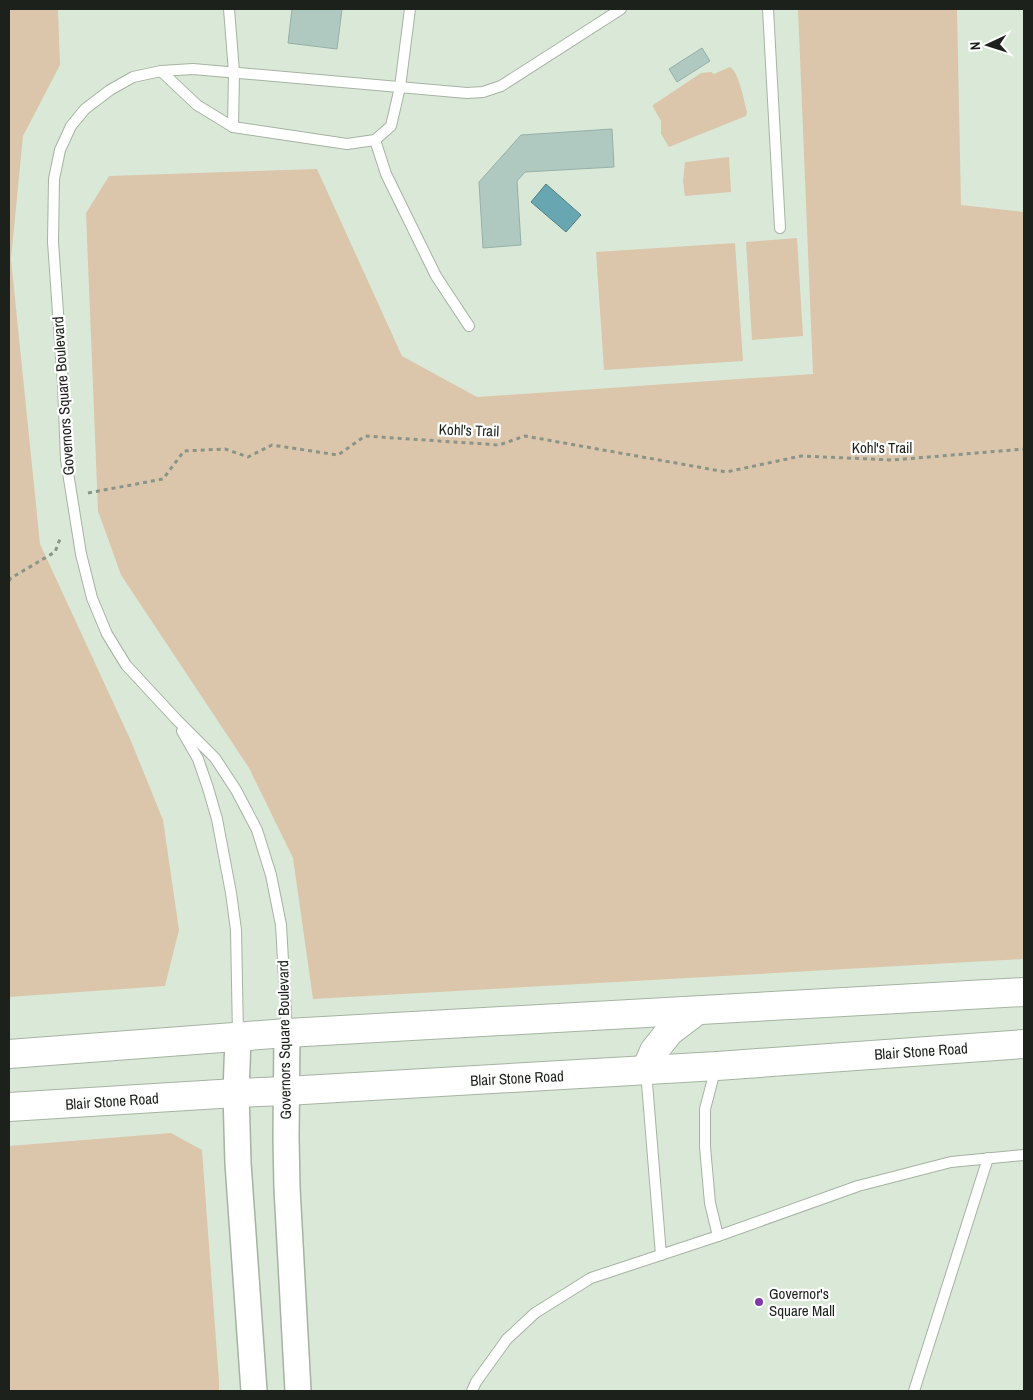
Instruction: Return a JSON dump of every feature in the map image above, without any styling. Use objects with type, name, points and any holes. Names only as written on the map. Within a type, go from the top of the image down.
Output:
[{"type":"main road","points":[[9,1054],[287,1033],[695,1012],[1024,992]]},
{"type":"main road","points":[[646,1070],[654,1051],[670,1031],[695,1012]]},
{"type":"main road","name":"Blair Stone Road","points":[[9,1107],[717,1066],[1024,1044]]},
{"type":"street","name":"Governors Square Boulevard","points":[[287,1033],[287,1188],[298,1391]]},
{"type":"street","name":"Governors Square Boulevard","points":[[238,1038],[236,1093],[238,1163],[254,1391]]},
{"type":"lane","points":[[229,9],[234,72],[233,127]]},
{"type":"lane","points":[[162,71],[197,105],[233,127],[347,144],[375,140],[391,126],[400,87],[410,9]]},
{"type":"lane","name":"Governors Square Boulevard","points":[[287,1033],[281,925],[271,875],[257,830],[236,790],[215,758],[126,665],[107,634],[92,598],[72,508],[66,460],[63,384],[53,242],[54,179],[60,150],[71,126],[85,109],[110,90],[133,77],[162,71],[193,69],[467,93],[483,92],[501,86],[621,9]]},
{"type":"lane","points":[[768,9],[780,228]]},
{"type":"lane","points":[[375,140],[386,174],[436,276],[469,326]]},
{"type":"lane","name":"Governors Square Boulevard","points":[[176,719],[198,759],[208,788],[231,893],[236,930],[238,1038]]},
{"type":"lane","points":[[717,1066],[705,1109],[705,1147],[710,1203],[718,1236]]},
{"type":"lane","points":[[646,1070],[661,1255]]},
{"type":"lane","points":[[472,1391],[476,1382],[507,1339],[535,1313],[591,1278],[718,1236],[858,1186],[951,1162],[1024,1155]]},
{"type":"lane","points":[[914,1391],[988,1158]]},
{"type":"path","name":"Kohl's Trail","points":[[9,581],[54,552],[72,508],[86,493],[163,480],[184,451],[224,448],[248,457],[272,445],[338,455],[365,436],[499,445],[525,436],[726,472],[801,456],[893,460],[1024,449]]},
{"type":"shaded area","points":[[9,9],[58,9],[60,65],[23,136],[11,259],[40,544],[131,741],[163,820],[179,930],[165,986],[9,997]]},
{"type":"shaded area","points":[[798,9],[957,9],[961,205],[1024,212],[1024,959],[313,999],[293,858],[249,768],[121,575],[98,511],[86,213],[109,176],[317,169],[402,356],[477,397],[813,374]]},
{"type":"shaded area","points":[[730,67],[741,87],[747,112],[746,116],[669,147],[661,134],[661,121],[653,105],[701,73],[711,72],[714,74]]},
{"type":"shaded area","points":[[729,157],[731,192],[685,196],[683,181],[685,162]]},
{"type":"shaded area","points":[[797,238],[803,336],[752,340],[746,242]]},
{"type":"shaded area","points":[[735,243],[743,361],[604,370],[596,252]]},
{"type":"shaded area","points":[[171,1133],[202,1150],[219,1391],[9,1391],[9,1146]]},
{"type":"water","points":[[546,184],[581,215],[566,232],[531,202]]},
{"type":"building","points":[[292,9],[342,9],[337,49],[288,43]]},
{"type":"building","points":[[702,48],[710,61],[677,82],[669,69]]},
{"type":"building","points":[[612,129],[614,167],[525,172],[517,181],[521,245],[483,248],[479,182],[521,135]]},
{"type":"place","name":"Governor's Square Mall","points":[[759,1302]]}]
